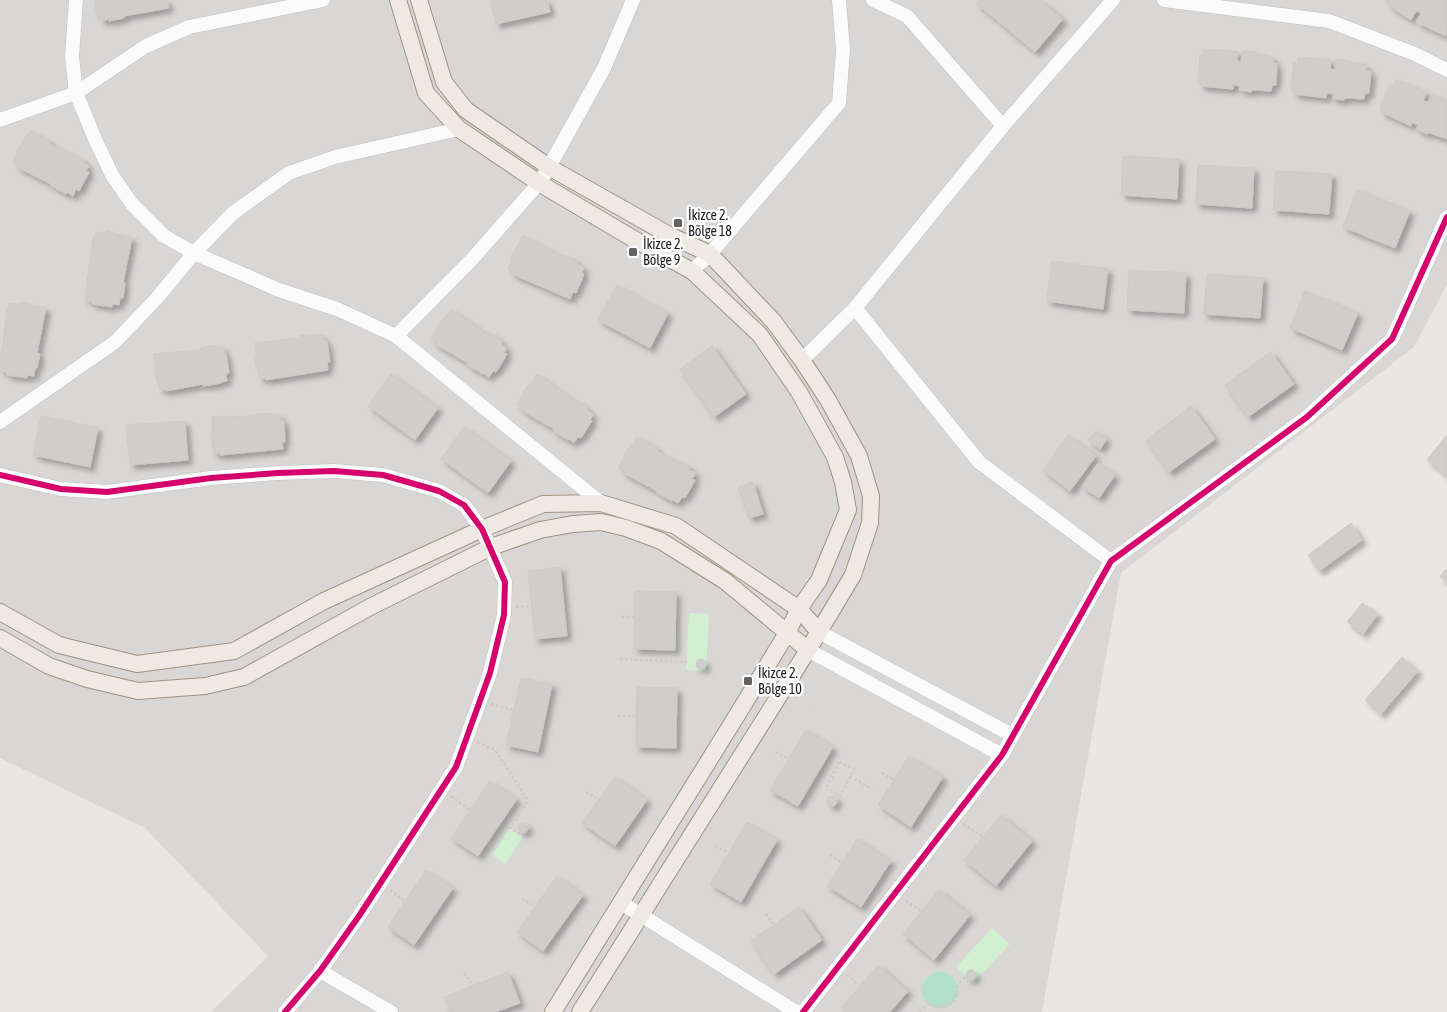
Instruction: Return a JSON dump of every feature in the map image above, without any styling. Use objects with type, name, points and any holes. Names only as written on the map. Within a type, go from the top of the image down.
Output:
[{"type":"main road","points":[[398,0],[426,93],[459,129],[539,183],[692,271],[760,335],[799,392],[835,457],[844,482],[848,510],[819,580],[798,609],[787,634],[553,1012]]},
{"type":"main road","points":[[419,0],[444,82],[466,110],[549,167],[669,235],[710,254],[774,322],[828,400],[859,456],[871,496],[870,523],[853,574],[808,650],[580,1012]]},
{"type":"main road","points":[[0,612],[59,645],[136,664],[234,651],[324,601],[482,529],[543,504],[601,503],[676,526],[798,609],[819,632]]},
{"type":"main road","points":[[0,638],[49,666],[87,679],[138,691],[205,686],[244,677],[370,607],[491,547],[540,530],[573,524],[602,522],[626,528],[661,541],[725,581],[808,650]]},
{"type":"street","points":[[76,0],[72,57],[76,93],[112,175],[132,204],[164,236],[194,253],[279,290],[337,309],[396,336],[601,503]]},
{"type":"street","points":[[0,120],[76,93],[146,46],[189,27],[323,0]]},
{"type":"street","points":[[396,336],[473,258],[539,183],[604,68],[632,0]]},
{"type":"street","points":[[692,271],[710,254],[839,102],[843,50],[839,0]]},
{"type":"street","points":[[873,0],[906,16],[1004,126]]},
{"type":"street","points":[[802,360],[855,308],[1004,126],[1113,0]]},
{"type":"street","points":[[1164,0],[1329,21],[1415,54],[1447,70]]},
{"type":"street","points":[[0,422],[115,342],[157,298],[194,253],[232,213],[289,173],[335,157],[459,129]]},
{"type":"street","points":[[804,1012],[1002,755],[1111,561],[1307,416],[1392,338],[1447,217]]},
{"type":"street","points":[[855,308],[979,462],[1111,561]]},
{"type":"street","points":[[0,475],[62,489],[106,492],[211,478],[278,473],[334,471],[383,476],[439,491],[464,505],[482,529],[505,582],[504,615],[490,673],[456,767],[381,883],[320,971],[285,1012]]},
{"type":"street","points":[[819,632],[1012,735]]},
{"type":"street","points":[[808,650],[1002,755]]},
{"type":"street","points":[[620,902],[796,1012]]},
{"type":"street","points":[[320,971],[391,1012]]},
{"type":"path","points":[[622,617],[635,617]]},
{"type":"path","points":[[620,659],[687,662]]},
{"type":"path","points":[[480,701],[514,710]]},
{"type":"path","points":[[618,716],[637,716]]},
{"type":"path","points":[[468,737],[495,750],[527,799],[527,803],[510,828],[519,834],[520,832]]},
{"type":"path","points":[[776,752],[789,759]]},
{"type":"path","points":[[839,762],[854,769],[850,776],[840,796],[834,795],[826,789],[839,762]]},
{"type":"path","points":[[882,773],[894,780]]},
{"type":"path","points":[[850,776],[872,789]]},
{"type":"path","points":[[442,789],[470,810]]},
{"type":"path","points":[[586,792],[599,800]]},
{"type":"path","points":[[953,818],[982,837]]},
{"type":"path","points":[[716,846],[728,854]]},
{"type":"path","points":[[830,854],[842,862]]},
{"type":"path","points":[[381,883],[405,901]]},
{"type":"path","points":[[895,893],[922,912]]},
{"type":"path","points":[[522,899],[535,906]]},
{"type":"path","points":[[766,914],[774,925]]},
{"type":"path","points":[[464,973],[473,986]]},
{"type":"path","points":[[920,1012],[929,1003],[937,1008],[945,1007],[952,1003],[957,997],[957,986],[966,976]]},
{"type":"shaded area","points":[[0,0],[1447,0],[1447,284],[1414,347],[1121,573],[1042,1012],[211,1012],[268,956],[145,828],[0,758]]},
{"type":"shaded area","points":[[630,606],[628,745],[515,926],[492,967],[452,988],[445,977],[445,959],[474,936],[484,942],[501,915],[490,907],[554,827],[558,804],[602,724],[603,607]]},
{"type":"shaded area","points":[[518,629],[528,631],[519,680],[509,679]]},
{"type":"shaded area","points":[[798,696],[820,710],[809,728],[804,725],[772,779],[775,781],[750,822],[741,817],[705,878],[708,880],[688,914],[674,906]]},
{"type":"shaded area","points":[[491,730],[501,735],[473,793],[464,789]]},
{"type":"shaded area","points":[[873,758],[896,771],[828,879],[787,910],[774,889],[806,865]]},
{"type":"shaded area","points":[[992,795],[1001,801],[982,829],[973,824]]},
{"type":"shaded area","points":[[432,838],[441,844],[421,873],[412,868]]},
{"type":"shaded area","points":[[955,846],[963,853],[924,901],[916,895]]},
{"type":"shaded area","points":[[895,920],[905,929],[864,977],[854,968]]},
{"type":"shaded area","points":[[373,922],[383,928],[357,967],[347,960]]},
{"type":"green space","points":[[689,613],[709,614],[706,671],[686,670]]},
{"type":"green space","points":[[510,828],[523,837],[505,864],[492,855]]},
{"type":"green space","points":[[992,928],[1010,944],[973,983],[956,967]]},
{"type":"green space","points":[[940,972],[953,977],[958,990],[953,1003],[940,1008],[927,1003],[922,990],[927,977]]},
{"type":"building","points":[[94,0],[167,0],[169,8],[124,16],[124,18],[109,21],[109,19],[101,21],[100,15],[97,15]]},
{"type":"building","points":[[491,0],[547,0],[550,12],[496,24]]},
{"type":"building","points":[[979,0],[1040,0],[1063,19],[1035,52],[976,3]]},
{"type":"building","points":[[1387,0],[1447,0],[1446,36],[1416,22],[1421,13],[1416,11],[1411,20],[1391,7],[1392,5],[1386,2]]},
{"type":"building","points":[[1204,50],[1238,52],[1237,61],[1241,62],[1243,51],[1273,57],[1273,63],[1277,64],[1276,85],[1272,85],[1271,91],[1253,90],[1251,92],[1239,90],[1240,86],[1233,85],[1233,89],[1200,86],[1201,81],[1198,80],[1200,55],[1204,56]]},
{"type":"building","points":[[1298,58],[1331,60],[1330,69],[1335,70],[1336,59],[1367,65],[1366,71],[1371,71],[1369,93],[1365,93],[1364,99],[1346,98],[1344,100],[1333,99],[1333,94],[1327,93],[1326,98],[1294,94],[1294,89],[1291,88],[1294,63],[1297,64]]},
{"type":"building","points":[[1396,80],[1427,92],[1423,101],[1428,102],[1432,93],[1447,101],[1447,139],[1430,133],[1427,134],[1416,129],[1418,125],[1412,122],[1411,126],[1381,112],[1383,108],[1380,107],[1390,84],[1393,85]]},
{"type":"building","points":[[30,131],[51,142],[50,144],[84,160],[83,162],[89,166],[86,171],[89,172],[79,191],[76,189],[73,196],[17,167],[18,165],[13,162],[17,155],[16,152]]},
{"type":"building","points":[[1123,156],[1179,159],[1177,199],[1121,195]]},
{"type":"building","points":[[1198,165],[1254,168],[1252,208],[1196,204]]},
{"type":"building","points":[[1276,171],[1332,174],[1329,214],[1273,210]]},
{"type":"building","points":[[1357,190],[1410,211],[1395,248],[1343,227]]},
{"type":"building","points":[[106,231],[132,238],[123,283],[125,283],[123,298],[120,298],[119,305],[113,304],[112,307],[92,304],[92,301],[85,300],[93,238],[95,238],[96,232],[104,233]]},
{"type":"building","points":[[523,236],[564,257],[565,255],[584,267],[582,273],[584,274],[576,293],[573,292],[570,299],[512,274],[513,271],[508,269],[510,259]]},
{"type":"building","points":[[1052,261],[1108,269],[1103,309],[1047,301]]},
{"type":"building","points":[[1129,270],[1186,273],[1184,313],[1127,310]]},
{"type":"building","points":[[1207,274],[1263,278],[1260,318],[1204,314]]},
{"type":"building","points":[[617,285],[668,313],[650,348],[598,320]]},
{"type":"building","points":[[1305,291],[1358,313],[1342,350],[1290,328]]},
{"type":"building","points":[[20,302],[46,308],[37,353],[40,354],[37,368],[35,368],[34,376],[28,375],[27,378],[7,375],[7,372],[0,371],[7,308],[9,308],[10,303],[18,304]]},
{"type":"building","points":[[451,309],[488,335],[490,333],[502,341],[501,344],[507,348],[504,353],[507,354],[496,372],[493,371],[489,377],[467,365],[468,363],[435,344],[431,339],[436,332],[435,330]]},
{"type":"building","points":[[315,334],[315,336],[323,335],[324,341],[327,341],[330,362],[327,362],[328,370],[266,380],[266,378],[260,379],[255,359],[257,357],[255,343],[300,338],[300,336]]},
{"type":"building","points":[[215,345],[215,348],[223,347],[224,353],[226,353],[229,373],[226,374],[227,381],[166,391],[165,389],[160,390],[155,370],[154,354],[200,350],[200,348]]},
{"type":"building","points":[[712,346],[746,394],[714,417],[680,369]]},
{"type":"building","points":[[1271,352],[1294,384],[1248,417],[1225,385]]},
{"type":"building","points":[[391,374],[438,408],[415,440],[368,406]]},
{"type":"building","points":[[537,374],[574,401],[576,400],[588,408],[587,410],[593,414],[590,420],[592,421],[581,438],[578,437],[574,443],[521,410],[522,408],[517,404],[527,386],[530,386]]},
{"type":"building","points":[[1191,406],[1215,439],[1169,472],[1146,440]]},
{"type":"building","points":[[272,413],[272,415],[280,415],[281,421],[284,421],[285,442],[282,442],[283,449],[214,454],[211,433],[213,431],[212,417],[258,416],[257,414]]},
{"type":"building","points":[[41,416],[98,428],[90,467],[33,455]]},
{"type":"building","points":[[185,421],[188,460],[130,465],[126,425]]},
{"type":"building","points":[[464,427],[511,461],[488,493],[441,459]]},
{"type":"building","points":[[1096,431],[1107,439],[1100,449],[1088,440]]},
{"type":"building","points":[[1068,435],[1096,456],[1070,491],[1043,470]]},
{"type":"building","points":[[1447,435],[1447,476],[1427,460]]},
{"type":"building","points":[[637,437],[676,462],[677,460],[690,467],[689,470],[696,473],[692,479],[695,480],[685,498],[682,497],[678,503],[623,473],[624,471],[619,468],[627,449],[630,449]]},
{"type":"building","points":[[1098,463],[1115,475],[1099,498],[1082,487]]},
{"type":"building","points":[[753,482],[763,514],[749,518],[738,487]]},
{"type":"building","points":[[1351,523],[1362,540],[1319,571],[1308,555]]},
{"type":"building","points":[[560,567],[567,636],[535,639],[528,571]]},
{"type":"building","points":[[1445,570],[1447,571],[1447,582],[1440,577]]},
{"type":"building","points":[[635,591],[676,592],[675,650],[634,649]]},
{"type":"building","points":[[1362,603],[1378,614],[1363,634],[1347,622]]},
{"type":"building","points":[[1402,657],[1418,671],[1381,714],[1365,700]]},
{"type":"building","points":[[701,659],[706,664],[701,669],[696,664]]},
{"type":"building","points":[[521,678],[552,684],[538,752],[506,745]]},
{"type":"building","points":[[637,687],[677,688],[676,748],[636,747]]},
{"type":"building","points":[[806,730],[833,747],[798,806],[770,790]]},
{"type":"building","points":[[909,756],[943,777],[911,827],[878,805]]},
{"type":"building","points":[[615,777],[647,800],[615,846],[582,823]]},
{"type":"building","points":[[490,781],[517,799],[478,856],[451,838]]},
{"type":"building","points":[[832,796],[837,801],[832,806],[827,801]]},
{"type":"building","points":[[1001,815],[1032,841],[996,886],[964,860]]},
{"type":"building","points":[[747,822],[777,840],[741,902],[710,884]]},
{"type":"building","points":[[523,823],[528,828],[523,833],[518,828]]},
{"type":"building","points":[[857,839],[891,861],[861,907],[827,886]]},
{"type":"building","points":[[426,870],[453,888],[414,945],[388,927]]},
{"type":"building","points":[[557,876],[583,895],[543,951],[517,932]]},
{"type":"building","points":[[939,890],[970,915],[934,960],[903,934]]},
{"type":"building","points":[[799,907],[822,940],[774,974],[751,941]]},
{"type":"building","points":[[878,965],[908,991],[890,1012],[845,1012],[841,1008]]},
{"type":"building","points":[[971,970],[976,975],[971,980],[966,975]]},
{"type":"building","points":[[508,972],[520,1003],[495,1012],[450,1012],[444,997]]},
{"type":"cycle path","points":[[803,1012],[1002,755],[1111,561],[1307,417],[1392,339],[1447,217]]},
{"type":"cycle path","points":[[0,475],[61,489],[107,492],[211,478],[278,473],[334,471],[383,475],[439,491],[464,505],[482,529],[505,582],[504,615],[490,673],[456,767],[359,916],[320,971],[285,1012]]},
{"type":"place","name":"İkizce 2. Bölge 18","points":[[678,223]]},
{"type":"place","name":"İkizce 2. Bölge 9","points":[[633,252]]},
{"type":"place","name":"İkizce 2. Bölge 10","points":[[748,681]]}]
